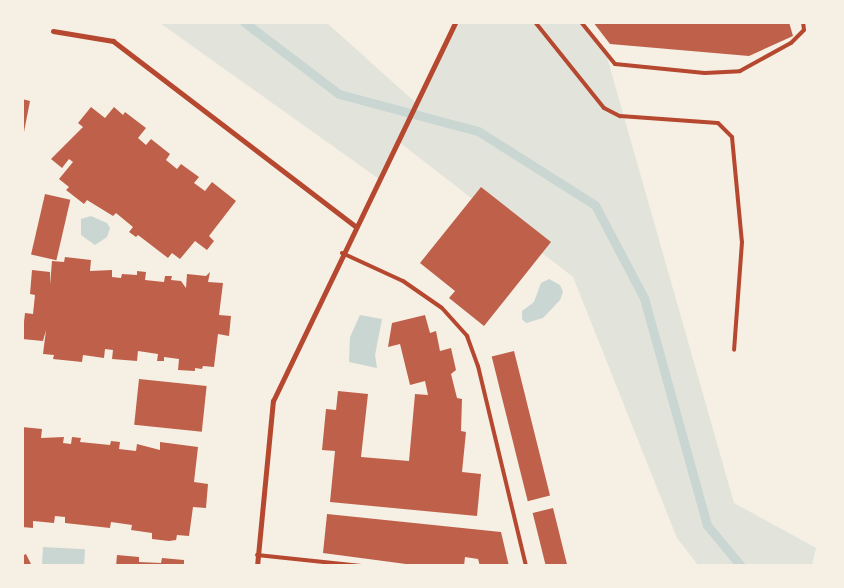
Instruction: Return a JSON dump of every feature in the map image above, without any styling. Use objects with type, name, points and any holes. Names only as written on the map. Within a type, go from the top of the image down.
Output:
[{"type":"street","points":[[257,566],[273,401],[354,226],[398,142],[455,22]]},
{"type":"street","points":[[53,30],[114,42],[354,226]]},
{"type":"lane","points":[[535,22],[604,108],[620,116],[718,123],[732,137],[742,242],[734,350]]},
{"type":"lane","points":[[581,22],[615,64],[705,73],[740,71],[791,43],[804,30],[803,22]]},
{"type":"lane","points":[[342,253],[403,281],[442,308],[467,336],[478,366],[526,566]]},
{"type":"lane","points":[[257,555],[361,566]]},
{"type":"shaded area","points":[[160,23],[327,23],[416,103],[455,23],[581,23],[607,57],[734,503],[816,548],[812,565],[698,565],[677,538],[573,277],[399,142],[379,179]]},
{"type":"shaded area","points":[[91,216],[107,223],[110,228],[107,237],[95,245],[81,235],[81,219]]},
{"type":"shaded area","points":[[549,279],[560,285],[563,292],[560,300],[543,318],[526,323],[522,319],[522,311],[534,302],[541,283]]},
{"type":"shaded area","points":[[360,315],[382,319],[375,355],[377,368],[349,362],[350,337]]},
{"type":"shaded area","points":[[43,547],[85,549],[84,566],[42,565]]},
{"type":"building","points":[[593,22],[789,22],[793,36],[749,56],[610,44]]},
{"type":"building","points":[[22,99],[30,101],[23,137],[22,137]]},
{"type":"building","points":[[91,107],[105,118],[114,107],[123,115],[125,112],[146,128],[138,138],[146,145],[151,139],[170,154],[166,160],[177,169],[181,164],[199,177],[194,183],[205,191],[212,182],[236,201],[209,236],[214,241],[207,250],[195,241],[180,259],[172,253],[168,258],[138,235],[136,237],[129,232],[133,227],[116,213],[113,216],[87,200],[84,204],[66,190],[69,187],[59,179],[73,162],[69,159],[62,168],[51,159],[83,127],[78,123]]},
{"type":"building","points":[[481,187],[551,242],[484,326],[449,298],[455,291],[420,263]]},
{"type":"building","points":[[45,194],[70,200],[56,260],[31,254]]},
{"type":"building","points":[[65,257],[91,260],[90,271],[112,270],[112,277],[121,278],[122,274],[137,275],[137,271],[146,272],[145,280],[164,282],[165,276],[172,276],[171,280],[181,281],[186,288],[187,274],[206,276],[210,272],[208,282],[223,283],[219,315],[231,316],[229,336],[218,334],[214,367],[203,366],[202,369],[195,368],[195,371],[178,370],[179,359],[164,357],[164,361],[157,361],[158,354],[138,351],[137,361],[112,359],[113,350],[105,349],[104,358],[83,355],[82,362],[53,359],[54,355],[43,354],[46,330],[43,341],[22,339],[25,313],[33,314],[35,295],[30,294],[32,270],[50,272],[50,285],[52,261],[64,262]]},
{"type":"building","points":[[425,315],[430,333],[436,331],[440,351],[451,348],[456,370],[451,374],[457,398],[462,399],[461,431],[466,432],[462,472],[481,474],[477,516],[330,502],[335,451],[322,450],[326,409],[336,410],[338,391],[368,394],[361,457],[409,461],[415,394],[428,395],[425,381],[410,385],[400,344],[388,347],[392,323]]},
{"type":"building","points":[[514,351],[550,496],[528,501],[492,357]]},
{"type":"building","points":[[139,379],[207,386],[202,432],[134,425]]},
{"type":"building","points":[[22,427],[42,429],[41,438],[64,437],[63,443],[71,444],[72,437],[81,438],[80,442],[110,445],[111,441],[120,442],[119,449],[136,451],[137,444],[160,450],[160,442],[198,447],[194,482],[208,484],[206,508],[193,507],[189,536],[177,535],[176,540],[169,541],[152,539],[152,533],[131,530],[132,525],[111,522],[110,528],[65,523],[65,517],[55,516],[54,523],[33,521],[33,528],[22,527]]},
{"type":"building","points":[[553,508],[567,566],[546,566],[533,513]]},
{"type":"building","points":[[327,514],[501,532],[509,566],[480,566],[478,559],[465,557],[464,566],[421,566],[323,553]]},
{"type":"building","points":[[26,554],[32,566],[22,566],[22,556]]},
{"type":"building","points":[[117,555],[139,557],[139,562],[161,563],[162,558],[184,560],[184,566],[116,566]]},
{"type":"waterway","points":[[244,22],[339,94],[478,131],[595,205],[644,298],[707,525],[741,566]]}]
